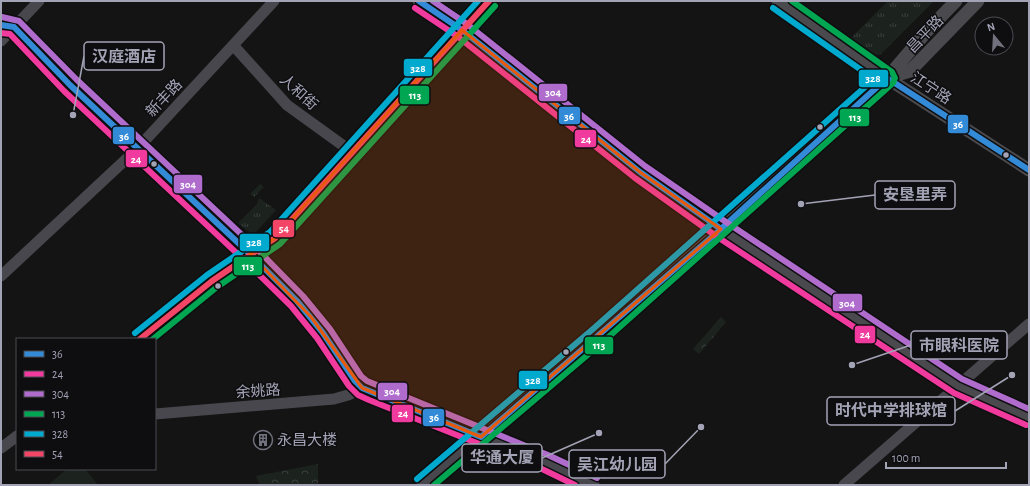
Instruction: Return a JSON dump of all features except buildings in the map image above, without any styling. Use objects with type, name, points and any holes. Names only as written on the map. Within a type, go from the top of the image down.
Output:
[{"type":"main road","points":[[419,1],[462,30],[640,172],[721,229],[958,386],[1029,418]]},
{"type":"main road","name":"江宁路","points":[[778,1],[887,78],[1029,170]]},
{"type":"main road","name":"昌平路","points":[[887,78],[928,30],[956,1]]},
{"type":"main road","name":"昌平路","points":[[887,78],[910,71],[978,1]]},
{"type":"street","points":[[1,41],[39,1]]},
{"type":"street","name":"新丰路","points":[[1,276],[137,149],[274,1]]},
{"type":"street","points":[[141,338],[212,281],[275,238],[489,1]]},
{"type":"street","points":[[1,24],[14,27],[70,85],[250,254],[297,301],[311,317],[355,382],[362,388],[372,394],[545,462],[594,485]]},
{"type":"street","name":"人和街","points":[[233,45],[287,105],[352,152]]},
{"type":"street","name":"昌平路","points":[[422,485],[481,437],[721,229],[887,78]]},
{"type":"street","points":[[844,485],[1029,324]]},
{"type":"street","name":"余姚路","points":[[156,414],[326,400],[348,395],[362,388]]},
{"type":"street","points":[[1,448],[16,437]]},
{"type":"highlighted area","points":[[462,30],[640,172],[721,229],[481,437],[362,388],[311,317],[250,254],[275,238]]},
{"type":"green space","points":[[888,1],[934,1],[881,54],[874,55],[850,39]]},
{"type":"green space","points":[[260,184],[264,187],[254,197],[250,194]]},
{"type":"green space","points":[[259,198],[276,210],[253,235],[238,223],[257,204]]},
{"type":"green space","points":[[721,317],[726,322],[699,354],[693,349]]},
{"type":"green space","points":[[318,464],[318,485],[260,485],[256,476]]},
{"type":"green space","points":[[66,470],[86,470],[98,485],[48,485]]},
{"type":"transit line","name":"36","points":[[419,1],[462,30],[640,172],[721,229]]},
{"type":"transit line","name":"304","points":[[433,1],[467,24],[645,166],[726,222],[962,379],[1029,409]]},
{"type":"transit line","name":"328","points":[[135,333],[207,275],[270,232],[478,1]]},
{"type":"transit line","name":"54","points":[[141,338],[212,281],[275,238],[489,1]]},
{"type":"transit line","name":"113","points":[[434,485],[604,341],[893,83],[895,78],[892,72],[792,1]]},
{"type":"transit line","name":"113","points":[[154,338],[217,287],[280,244],[495,6]]},
{"type":"transit line","name":"24","points":[[415,8],[457,36],[635,178],[716,236],[954,393],[1026,425]]},
{"type":"transit line","name":"328","points":[[417,479],[593,329],[874,79],[773,8]]},
{"type":"transit line","name":"304","points":[[2,17],[19,21],[76,79],[256,248],[303,296],[330,329],[361,376],[367,381],[548,455],[597,478]]},
{"type":"transit line","name":"36","points":[[1,25],[14,27],[70,85],[250,254],[297,301],[323,333],[355,381],[362,388],[481,437],[721,229],[887,78]]},
{"type":"transit line","name":"24","points":[[1,33],[10,34],[64,91],[291,306],[317,338],[349,386],[358,395],[542,469],[575,485]]},
{"type":"transit line","name":"36","points":[[887,78],[1029,170]]},
{"type":"place","name":"汉庭酒店","points":[[73,115]]},
{"type":"place","name":"安垦里弄","points":[[801,204]]},
{"type":"place","name":"市眼科医院","points":[[852,365]]},
{"type":"place","name":"时代中学排球馆","points":[[1012,375]]},
{"type":"place","name":"吴江幼儿园","points":[[701,427]]},
{"type":"place","name":"华通大厦","points":[[599,433]]},
{"type":"place","name":"永昌大楼","points":[[263,440]]}]
